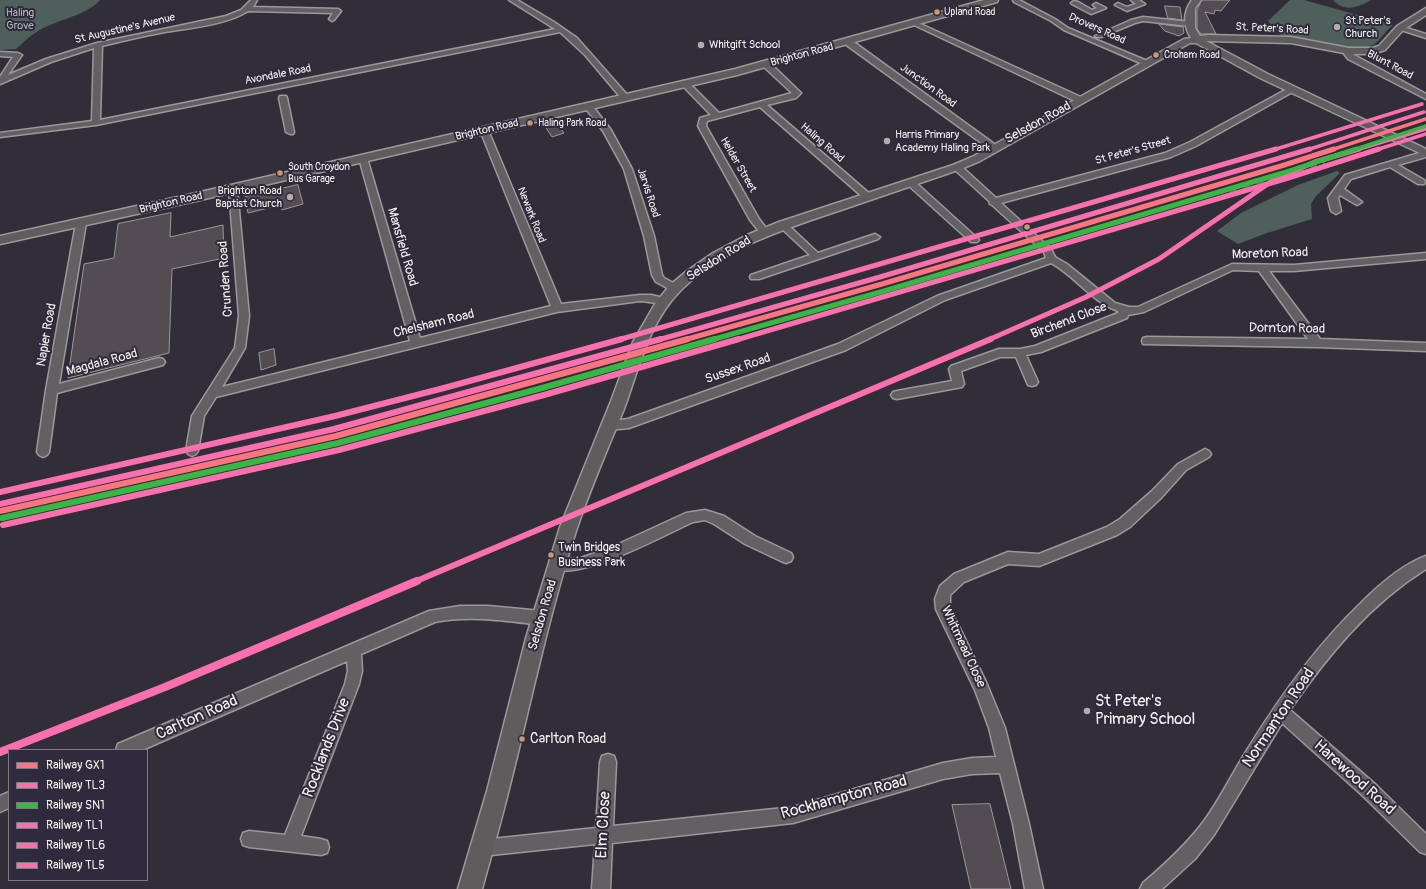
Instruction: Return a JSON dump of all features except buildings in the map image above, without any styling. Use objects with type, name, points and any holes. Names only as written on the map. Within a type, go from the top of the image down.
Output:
[{"type":"main road","name":"Brighton Road","points":[[0,240],[233,189],[685,84],[848,42],[994,0]]},
{"type":"main road","points":[[1197,0],[1188,2],[1191,31],[1197,39],[1223,55],[1292,90],[1389,134],[1426,153]]},
{"type":"main road","name":"St. Peter's Road","points":[[1197,39],[1295,40],[1346,51],[1365,52],[1379,50],[1385,46],[1400,28],[1426,11]]},
{"type":"main road","name":"Selsdon Road","points":[[470,889],[542,618],[557,565],[583,487],[609,425],[640,342],[665,300],[675,288],[718,256],[764,232],[911,183],[976,159],[1185,42],[1197,39]]},
{"type":"street","name":"St Augustine's Avenue","points":[[2,81],[39,64],[98,45],[139,35],[215,20],[246,9],[254,0]]},
{"type":"street","points":[[512,0],[575,41],[625,97]]},
{"type":"street","points":[[1074,1],[1085,0]]},
{"type":"street","points":[[1118,5],[1127,9],[1142,4],[1134,0]]},
{"type":"street","name":"Drovers Road","points":[[1016,1],[1053,20],[1066,29],[1148,63]]},
{"type":"street","points":[[1074,1],[1074,3],[1091,12],[1103,8],[1096,5]]},
{"type":"street","points":[[246,9],[338,11],[332,19]]},
{"type":"street","points":[[1098,36],[1133,21],[1143,19],[1190,24]]},
{"type":"street","points":[[914,23],[1080,100]]},
{"type":"street","points":[[1400,28],[1426,36]]},
{"type":"street","name":"Avondale Road","points":[[0,135],[96,123],[560,30]]},
{"type":"street","name":"Junction Road","points":[[848,42],[994,148]]},
{"type":"street","points":[[96,123],[98,45]]},
{"type":"street","name":"Blunt Road","points":[[1346,51],[1351,57],[1426,97]]},
{"type":"street","points":[[0,54],[18,55],[6,71],[2,81]]},
{"type":"street","points":[[685,84],[717,116],[793,96],[797,92],[766,64]]},
{"type":"street","name":"St Peter's Street","points":[[993,202],[1168,155],[1193,144],[1292,90]]},
{"type":"street","points":[[283,98],[290,132]]},
{"type":"street","name":"Haling Road","points":[[762,105],[868,197]]},
{"type":"street","name":"Jarvis Road","points":[[588,106],[607,130],[628,169],[649,236],[657,275],[660,280],[675,288]]},
{"type":"street","name":"Helder Street","points":[[717,116],[703,120],[702,126],[755,220],[764,232]]},
{"type":"street","name":"Newark Road","points":[[484,130],[557,308]]},
{"type":"street","points":[[1336,211],[1333,198],[1348,177],[1426,153]]},
{"type":"street","name":"Mansfield Road","points":[[364,158],[416,343]]},
{"type":"street","points":[[1391,164],[1421,182]]},
{"type":"street","points":[[957,167],[993,202],[1048,251],[1051,259],[1064,266],[1106,302],[1123,310]]},
{"type":"street","points":[[911,183],[974,240]]},
{"type":"street","name":"Crunden Road","points":[[192,451],[198,416],[240,348],[244,316],[233,189]]},
{"type":"street","points":[[1339,190],[1356,202]]},
{"type":"street","name":"Napier Road","points":[[43,452],[52,390],[81,223]]},
{"type":"street","points":[[783,225],[816,256]]},
{"type":"street","points":[[754,277],[875,236]]},
{"type":"street","name":"Moreton Road","points":[[1123,310],[1131,311],[1142,308],[1224,270],[1239,266],[1294,268],[1426,256]]},
{"type":"street","name":"Sussex Road","points":[[609,425],[629,422],[842,347],[936,300],[977,284],[1045,263],[1051,259]]},
{"type":"street","points":[[1257,267],[1318,343]]},
{"type":"street","name":"Chelsham Road","points":[[213,393],[557,308],[640,298],[665,300]]},
{"type":"street","name":"Birchend Close","points":[[897,395],[958,384],[955,369],[999,353],[1020,352],[1037,349],[1123,315],[1123,310]]},
{"type":"street","name":"Dornton Road","points":[[1147,341],[1318,343],[1426,347]]},
{"type":"street","name":"Birchend Close","points":[[1020,352],[1032,382]]},
{"type":"street","name":"Magdala Road","points":[[52,390],[159,362]]},
{"type":"street","name":"Whitmead Close","points":[[1007,765],[997,728],[986,699],[943,609],[942,603],[944,591],[959,578],[1008,558],[1039,560],[1112,531],[1125,523],[1135,514],[1172,480],[1182,468],[1205,454]]},
{"type":"street","points":[[557,565],[581,564],[617,551],[691,517],[705,515],[719,520],[750,540],[786,557]]},
{"type":"street","name":"Normanton Road","points":[[1149,889],[1184,857],[1206,832],[1280,711],[1324,654],[1360,612],[1391,584],[1426,562]]},
{"type":"street","name":"Carlton Road","points":[[126,749],[412,624],[442,614],[478,612],[542,618]]},
{"type":"street","name":"Rocklands Drive","points":[[290,843],[352,684],[355,664],[354,650]]},
{"type":"street","name":"Harewood Road","points":[[1280,711],[1370,791],[1426,846]]},
{"type":"street","name":"Elm Close","points":[[601,889],[608,762]]},
{"type":"street","points":[[1007,765],[1034,889]]},
{"type":"street","name":"Rockhampton Road","points":[[482,848],[793,815],[943,770],[972,766],[1007,765]]},
{"type":"street","points":[[249,839],[321,847]]},
{"type":"green space","name":"Haling Grove","points":[[0,0],[100,0],[95,5],[83,12],[39,30],[16,49],[0,50]]},
{"type":"green space","points":[[1290,0],[1304,0],[1393,25],[1373,45],[1358,49],[1349,49],[1306,38],[1281,36],[1268,21]]},
{"type":"green space","points":[[1333,0],[1371,0],[1357,7],[1347,8]]},
{"type":"green space","points":[[1337,171],[1340,173],[1316,196],[1311,204],[1312,219],[1238,244],[1217,231],[1241,213],[1298,185]]},
{"type":"railway","points":[[1223,193],[1323,163]]},
{"type":"rail line","name":"TL5","points":[[0,492],[335,416],[504,372],[687,321],[1076,208],[1284,147],[1422,104]]},
{"type":"rail line","name":"TL1","points":[[0,504],[334,429],[538,374],[880,277],[1279,159],[1424,112]]},
{"type":"rail line","name":"GX1","points":[[0,511],[336,436],[540,381],[882,284],[1281,166],[1426,119]]},
{"type":"rail line","name":"SN1","points":[[2,518],[338,443],[542,388],[884,291],[1283,173],[1426,126]]},
{"type":"rail line","name":"TL3","points":[[0,752],[165,687],[1036,320],[1086,297],[1159,259],[1275,179],[1315,162],[1426,129]]},
{"type":"rail line","name":"TL6","points":[[3,525],[339,450],[544,395],[886,297],[1285,179],[1426,134]]},
{"type":"place","name":"Upland Road","points":[[937,12]]},
{"type":"place","name":"St Peter's Church","points":[[1337,27]]},
{"type":"place","name":"Whitgift School","points":[[701,45]]},
{"type":"place","name":"Croham Road","points":[[1156,55]]},
{"type":"place","name":"Haling Park Road","points":[[530,123]]},
{"type":"place","name":"Harris Primary Academy Haling Park","points":[[887,141]]},
{"type":"place","name":"South Croydon Bus Garage","points":[[280,173]]},
{"type":"place","name":"Brighton Road Baptist Church","points":[[290,197]]},
{"type":"place","name":"Twin Bridges Business Park","points":[[551,555]]},
{"type":"place","name":"St Peter's Primary School","points":[[1087,711]]},
{"type":"place","name":"Carlton Road","points":[[522,739]]}]
